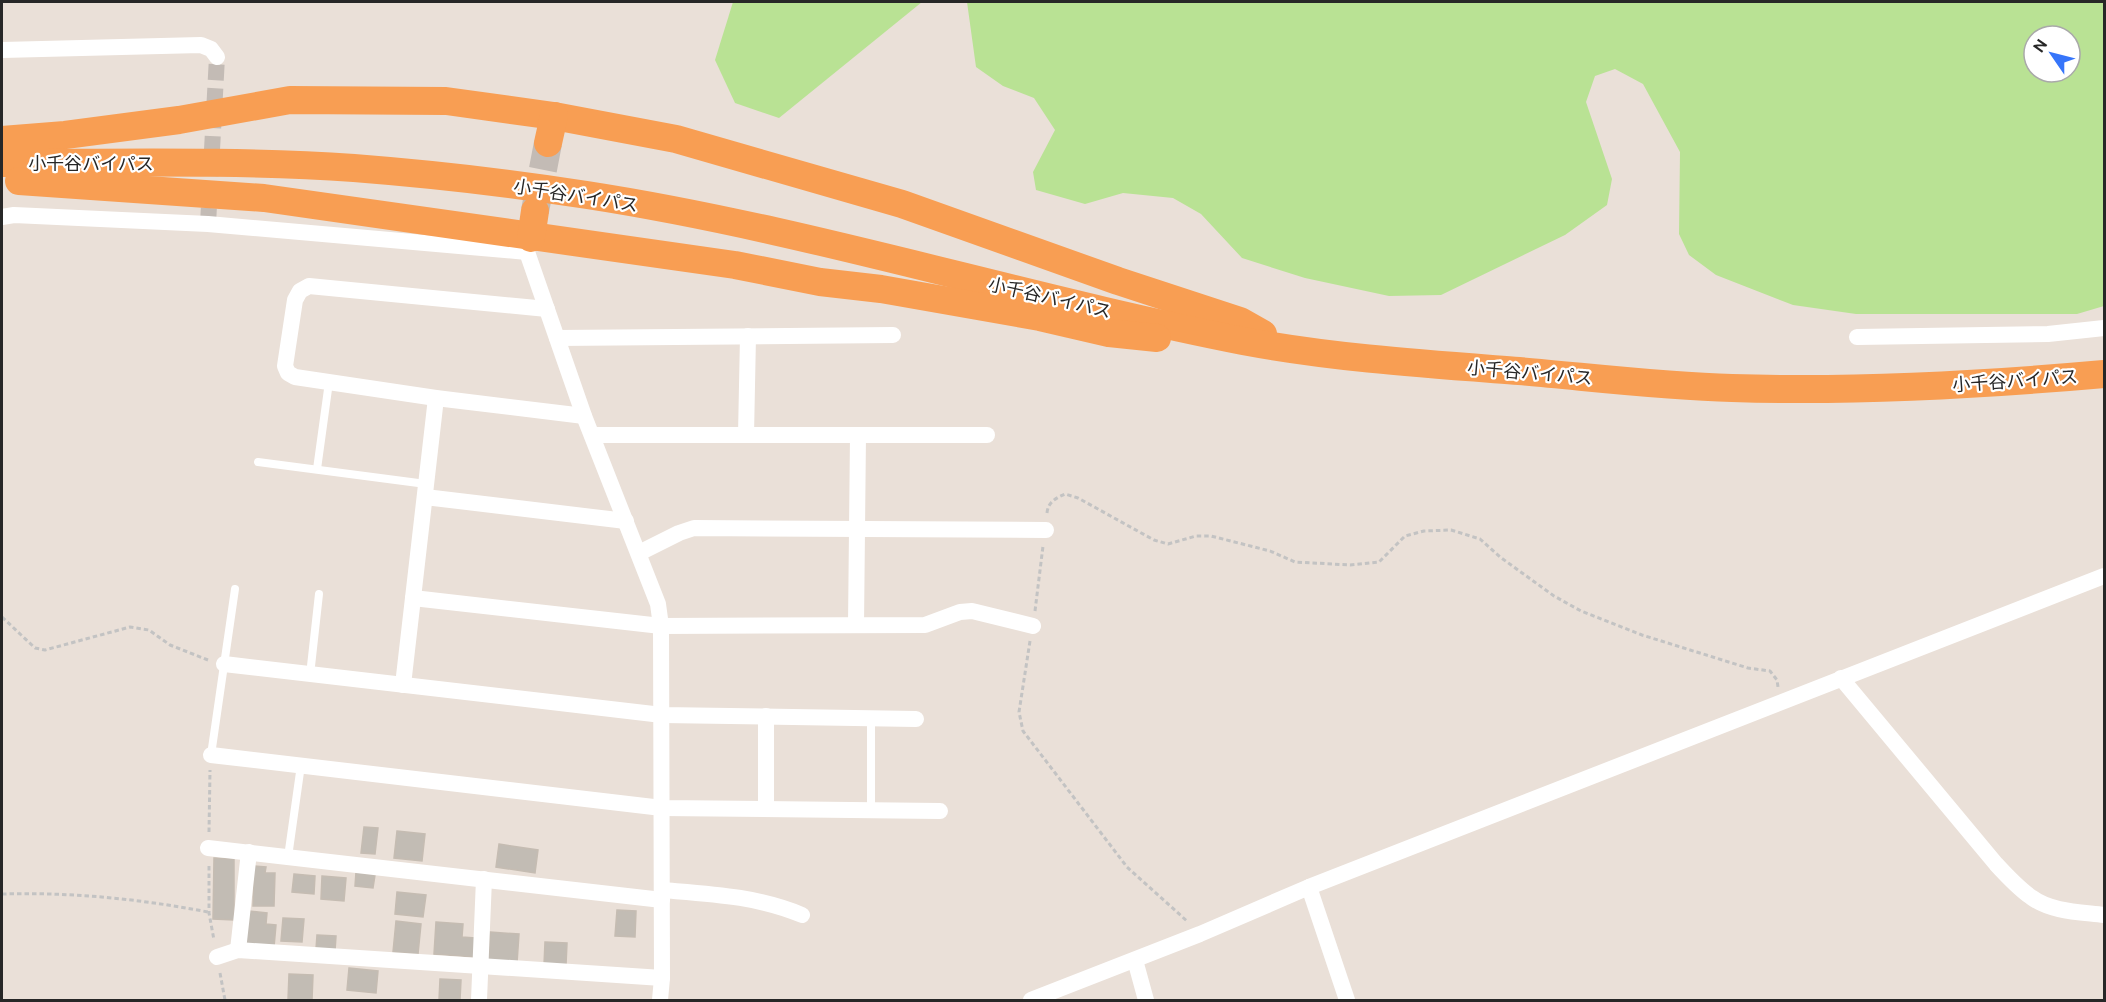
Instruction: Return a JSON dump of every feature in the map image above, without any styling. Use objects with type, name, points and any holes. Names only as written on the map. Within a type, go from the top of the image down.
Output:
[{"type":"highway","points":[[2,140],[77,134],[178,120],[290,100],[446,100],[554,116],[676,139],[902,204],[1118,281],[1240,321],[1286,347]]},
{"type":"highway","points":[[548,143],[554,116]]},
{"type":"highway","name":"小千谷バイパス","points":[[2,163],[172,162],[352,168],[479,180],[590,195],[738,224],[1074,304],[1246,341],[1401,362],[1727,388],[1859,390],[2104,374]]},
{"type":"highway","points":[[2,180],[264,198],[531,234],[735,265],[820,282],[881,289],[1040,317],[1109,333],[1157,338],[1246,341]]},
{"type":"street","points":[[2,50],[201,45],[211,49],[216,57]]},
{"type":"street","points":[[2,217],[14,215],[208,224],[531,234],[547,309],[584,416],[658,604],[662,626],[662,978],[660,1000]]},
{"type":"street","points":[[547,309],[309,286],[300,291],[295,300],[285,366],[288,373],[295,377],[436,398],[584,416]]},
{"type":"street","points":[[1857,337],[2048,334],[2104,328]]},
{"type":"street","points":[[557,338],[893,335]]},
{"type":"street","points":[[746,435],[748,336]]},
{"type":"street","points":[[403,686],[436,398]]},
{"type":"street","points":[[592,435],[987,435]]},
{"type":"street","points":[[856,625],[858,435]]},
{"type":"street","points":[[425,490],[626,521]]},
{"type":"street","points":[[639,553],[694,528],[1046,530]]},
{"type":"street","points":[[1031,1000],[1200,934],[1309,888],[2104,576]]},
{"type":"street","points":[[413,598],[662,626],[925,625],[960,612],[972,611],[1033,626]]},
{"type":"street","points":[[224,664],[662,715],[916,719]]},
{"type":"street","points":[[1842,678],[1996,864],[2019,888],[2040,902],[2059,909],[2104,915]]},
{"type":"street","points":[[765,809],[766,717]]},
{"type":"street","points":[[211,755],[662,808],[940,812]]},
{"type":"street","points":[[208,848],[484,879],[662,895],[736,896],[777,905],[802,915]]},
{"type":"street","points":[[238,950],[249,852]]},
{"type":"street","points":[[479,1000],[484,879]]},
{"type":"street","points":[[1309,888],[1347,1000]]},
{"type":"street","points":[[217,957],[238,950],[662,978]]},
{"type":"street","points":[[1135,960],[1146,1000]]},
{"type":"lane","points":[[317,469],[329,382]]},
{"type":"lane","points":[[258,462],[317,469],[425,490]]},
{"type":"lane","points":[[211,755],[235,589]]},
{"type":"lane","points":[[310,675],[318,594]]},
{"type":"lane","points":[[871,718],[871,811]]},
{"type":"lane","points":[[288,857],[301,765]]},
{"type":"path","points":[[1200,934],[1127,867],[1023,731],[1019,712],[1033,626],[1047,508],[1054,499],[1065,494],[1078,498],[1154,540],[1168,544],[1196,536],[1211,536],[1270,551],[1296,562],[1350,565],[1379,562],[1406,536],[1424,531],[1451,530],[1480,539],[1536,583],[1581,611],[1642,635],[1748,668],[1770,671],[1777,680],[1782,702]]},
{"type":"path","points":[[2,618],[35,648],[45,650],[129,627],[149,630],[170,645],[224,664]]},
{"type":"path","points":[[211,755],[208,848],[209,913],[225,1000]]},
{"type":"path","points":[[2,894],[83,894],[156,902],[209,913]]},
{"type":"green space","points":[[733,2],[922,2],[779,118],[735,103],[715,60]]},
{"type":"green space","points":[[967,2],[2104,2],[2104,306],[2077,314],[1856,314],[1793,305],[1716,275],[1689,255],[1679,234],[1680,152],[1643,84],[1615,69],[1595,76],[1586,102],[1612,179],[1607,205],[1565,235],[1441,295],[1389,296],[1305,278],[1242,258],[1201,214],[1173,198],[1123,193],[1085,204],[1036,190],[1033,172],[1055,130],[1034,98],[1003,86],[976,67]]},
{"type":"building","points":[[364,827],[378,828],[375,854],[361,853]]},
{"type":"building","points":[[397,831],[425,834],[422,861],[394,858]]},
{"type":"building","points":[[499,844],[538,850],[535,873],[496,867]]},
{"type":"building","points":[[214,858],[234,859],[234,920],[213,919]]},
{"type":"building","points":[[254,866],[266,867],[265,873],[275,873],[274,906],[253,906]]},
{"type":"building","points":[[356,872],[375,875],[373,888],[355,886]]},
{"type":"building","points":[[294,874],[315,876],[314,894],[292,892]]},
{"type":"building","points":[[322,876],[346,878],[344,901],[321,899]]},
{"type":"building","points":[[397,892],[426,895],[423,917],[395,914]]},
{"type":"building","points":[[617,910],[636,911],[635,937],[615,936]]},
{"type":"building","points":[[249,911],[267,913],[266,924],[276,925],[274,947],[245,944]]},
{"type":"building","points":[[283,918],[304,919],[302,942],[281,941]]},
{"type":"building","points":[[396,921],[421,924],[418,954],[393,952]]},
{"type":"building","points":[[436,922],[463,924],[462,937],[475,938],[474,957],[434,954]]},
{"type":"building","points":[[490,932],[519,934],[517,963],[488,961]]},
{"type":"building","points":[[317,935],[336,936],[335,951],[316,949]]},
{"type":"building","points":[[545,942],[567,943],[566,965],[544,965]]},
{"type":"building","points":[[349,968],[378,971],[376,993],[347,990]]},
{"type":"building","points":[[289,974],[313,975],[312,1000],[288,1000]]},
{"type":"building","points":[[440,979],[461,980],[460,1000],[439,1000]]},
{"type":"tunnel","points":[[208,224],[217,57]]},
{"type":"tunnel","points":[[535,211],[548,143]]}]
